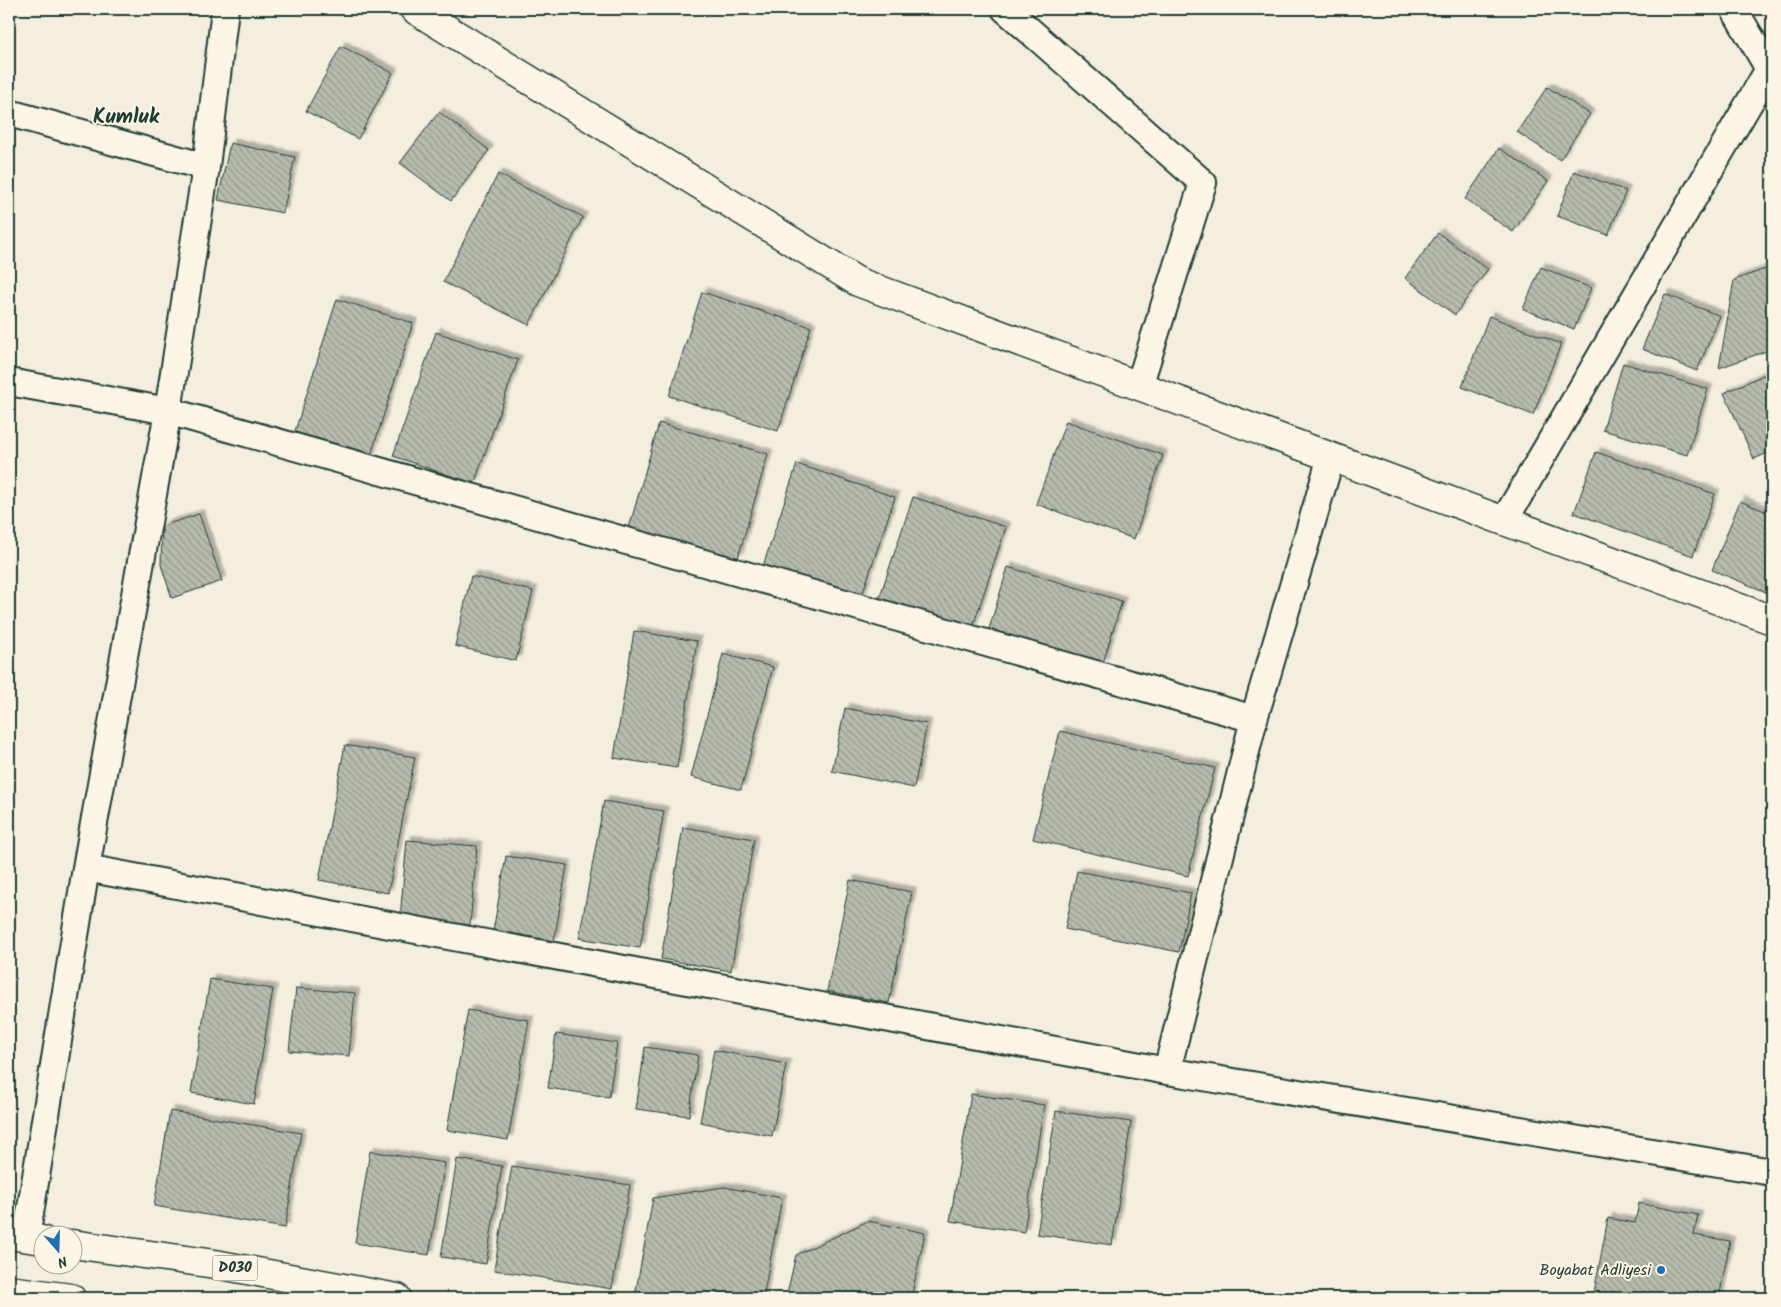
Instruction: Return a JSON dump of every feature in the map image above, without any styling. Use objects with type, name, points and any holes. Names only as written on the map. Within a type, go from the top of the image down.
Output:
[{"type":"street","points":[[26,1238],[86,868],[168,411],[206,167],[225,9]]},
{"type":"street","points":[[414,9],[858,282],[1772,620]]},
{"type":"street","points":[[1005,9],[1203,182],[1139,386]]},
{"type":"street","points":[[1504,521],[1771,71],[1734,9]]},
{"type":"street","points":[[9,113],[206,167]]},
{"type":"street","points":[[9,382],[168,411],[1254,719]]},
{"type":"street","points":[[1167,1071],[1254,719],[1331,457]]},
{"type":"street","points":[[86,868],[1167,1071],[1772,1172]]},
{"type":"street","name":"D030","points":[[82,1245],[215,1264],[397,1298]]},
{"type":"street","points":[[9,1290],[71,1298]]},
{"type":"building","points":[[341,46],[393,73],[358,139],[306,111]]},
{"type":"building","points":[[1547,87],[1590,114],[1560,160],[1517,132]]},
{"type":"building","points":[[439,112],[489,150],[451,201],[400,163]]},
{"type":"building","points":[[230,143],[295,157],[283,213],[218,200]]},
{"type":"building","points":[[1499,148],[1548,181],[1513,232],[1465,199]]},
{"type":"building","points":[[1574,171],[1626,191],[1608,235],[1557,216]]},
{"type":"building","points":[[498,174],[583,217],[529,325],[443,282]]},
{"type":"building","points":[[1438,233],[1488,269],[1455,315],[1405,278]]},
{"type":"building","points":[[1541,267],[1591,288],[1574,329],[1523,309]]},
{"type":"building","points":[[1771,267],[1772,349],[1719,368],[1734,280]]},
{"type":"building","points":[[702,292],[811,327],[778,431],[669,396]]},
{"type":"building","points":[[1665,294],[1720,316],[1697,371],[1642,349]]},
{"type":"building","points":[[337,299],[413,323],[370,458],[294,434]]},
{"type":"building","points":[[1489,316],[1561,344],[1533,415],[1462,387]]},
{"type":"building","points":[[436,332],[518,360],[474,484],[393,456]]},
{"type":"building","points":[[1623,363],[1708,389],[1687,455],[1603,430]]},
{"type":"building","points":[[1772,371],[1772,451],[1754,459],[1724,393]]},
{"type":"building","points":[[1066,421],[1163,455],[1134,539],[1036,504]]},
{"type":"building","points":[[659,423],[768,454],[738,558],[629,528]]},
{"type":"building","points":[[1596,452],[1715,494],[1693,556],[1574,513]]},
{"type":"building","points":[[797,464],[895,497],[861,598],[763,566]]},
{"type":"building","points":[[913,497],[1006,527],[972,629],[879,599]]},
{"type":"building","points":[[1740,501],[1772,514],[1771,594],[1712,570]]},
{"type":"building","points":[[199,514],[222,581],[172,598],[161,565],[162,526]]},
{"type":"building","points":[[1008,567],[1122,601],[1103,663],[989,629]]},
{"type":"building","points":[[471,576],[533,591],[516,661],[455,646]]},
{"type":"building","points":[[634,631],[697,641],[677,768],[614,758]]},
{"type":"building","points":[[723,654],[773,667],[741,790],[691,777]]},
{"type":"building","points":[[845,708],[927,724],[914,788],[832,771]]},
{"type":"building","points":[[1060,731],[1215,768],[1188,876],[1033,839]]},
{"type":"building","points":[[345,745],[415,757],[388,893],[319,880]]},
{"type":"building","points":[[604,801],[664,811],[640,948],[579,938]]},
{"type":"building","points":[[683,827],[754,839],[731,971],[661,959]]},
{"type":"building","points":[[407,840],[477,846],[470,925],[400,918]]},
{"type":"building","points":[[506,856],[567,865],[554,942],[493,932]]},
{"type":"building","points":[[1077,871],[1191,893],[1179,952],[1065,929]]},
{"type":"building","points":[[850,880],[912,892],[889,1003],[827,991]]},
{"type":"building","points":[[210,979],[273,989],[254,1104],[191,1093]]},
{"type":"building","points":[[296,988],[355,993],[349,1056],[289,1051]]},
{"type":"building","points":[[468,1010],[529,1020],[508,1140],[447,1130]]},
{"type":"building","points":[[556,1034],[617,1043],[609,1097],[548,1088]]},
{"type":"building","points":[[645,1047],[698,1055],[689,1116],[636,1109]]},
{"type":"building","points":[[714,1050],[786,1064],[772,1136],[700,1122]]},
{"type":"building","points":[[971,1094],[1044,1105],[1024,1232],[950,1221]]},
{"type":"building","points":[[170,1111],[301,1133],[285,1228],[154,1206]]},
{"type":"building","points":[[1056,1111],[1131,1122],[1112,1245],[1037,1234]]},
{"type":"building","points":[[370,1151],[445,1163],[429,1255],[355,1243]]},
{"type":"building","points":[[457,1159],[502,1166],[486,1264],[441,1257]]},
{"type":"building","points":[[512,1166],[630,1185],[612,1289],[494,1270]]},
{"type":"building","points":[[724,1187],[782,1198],[763,1298],[647,1298],[635,1296],[653,1198]]},
{"type":"building","name":"Boyabat Adliyesi","points":[[1639,1203],[1698,1215],[1694,1235],[1730,1241],[1719,1298],[1593,1298],[1608,1218],[1635,1223]]},
{"type":"building","points":[[868,1221],[925,1233],[911,1298],[786,1298],[796,1255]]},
{"type":"place","name":"Boyabat Adliyesi","points":[[1661,1270]]},
{"type":"district","name":"Kumluk","points":[[126,117]]}]
